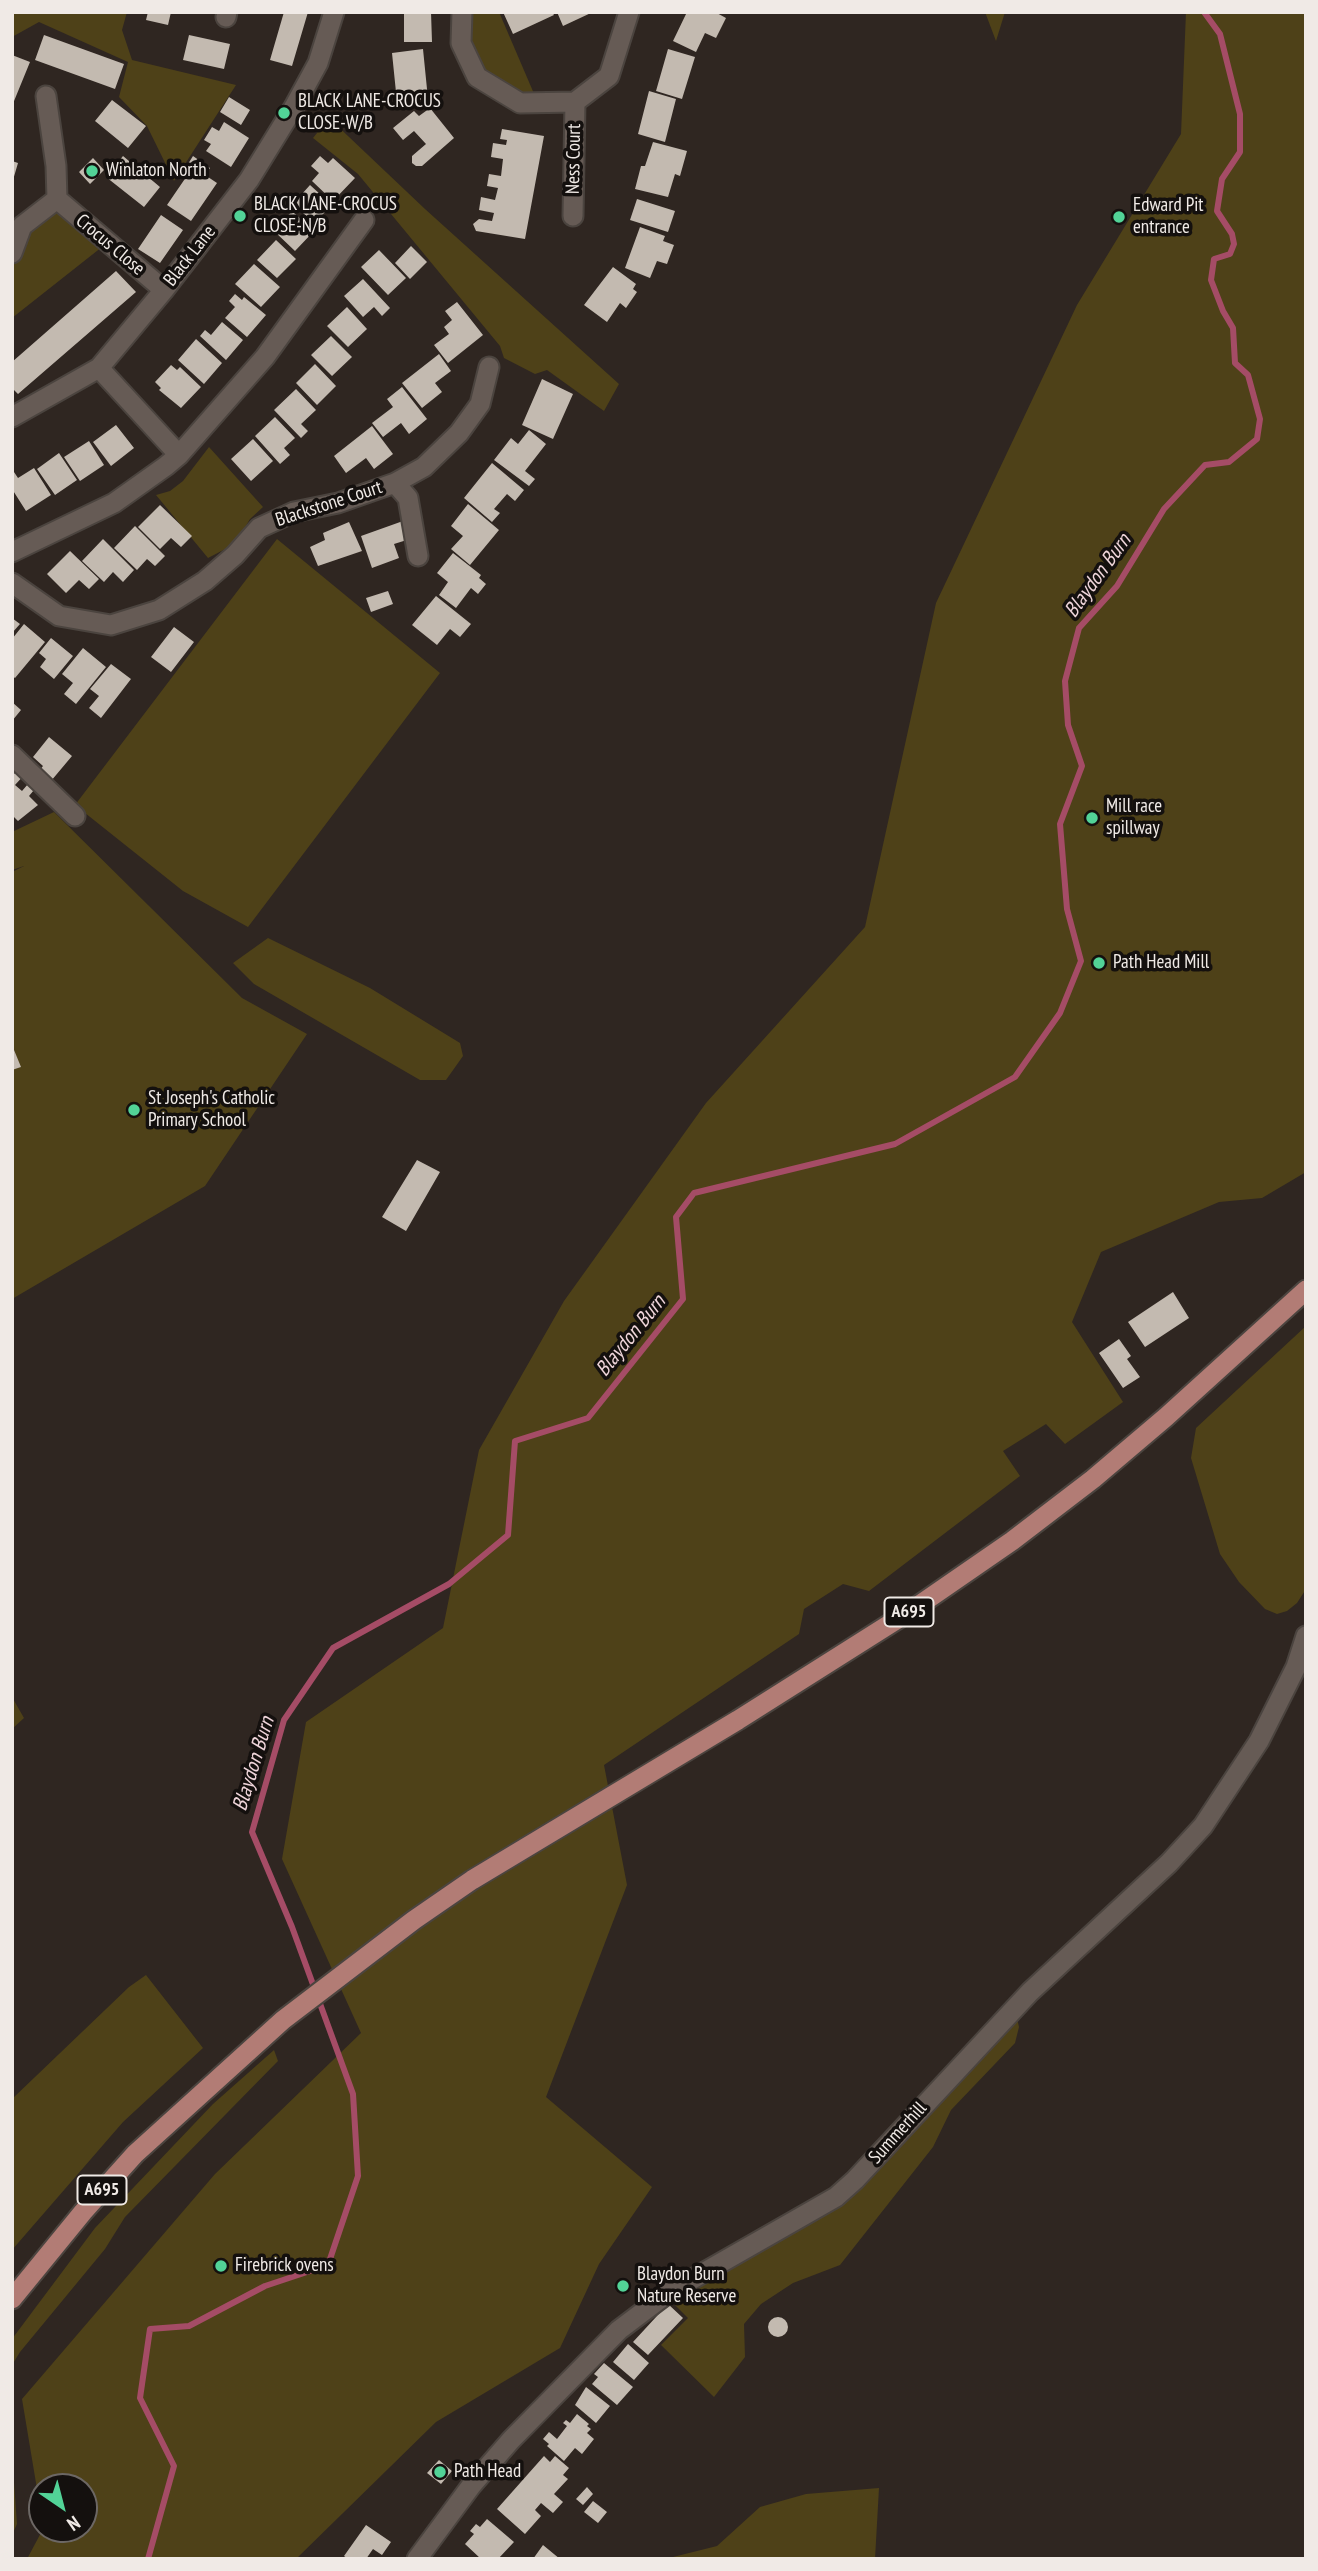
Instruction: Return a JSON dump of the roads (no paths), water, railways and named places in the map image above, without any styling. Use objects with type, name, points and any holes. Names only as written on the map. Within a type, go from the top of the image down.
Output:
[{"type":"main road","name":"A695","points":[[12,2300],[83,2212],[135,2154],[283,2020],[414,1920],[472,1881],[738,1720],[912,1610],[1012,1541],[1093,1479],[1166,1417],[1306,1290]]},
{"type":"street","name":"Black Lane","points":[[12,417],[99,368],[164,290],[249,180],[294,107],[318,64],[334,12]]},
{"type":"street","points":[[462,12],[461,43],[477,77],[520,103],[575,102],[609,76],[629,12]]},
{"type":"street","points":[[12,253],[22,226],[57,199],[56,166],[46,96]]},
{"type":"street","name":"Ness Court","points":[[573,216],[575,102]]},
{"type":"street","name":"Crocus Close","points":[[57,199],[164,290]]},
{"type":"street","points":[[12,552],[114,503],[179,455],[265,357],[363,220]]},
{"type":"street","name":"Blackstone Court","points":[[12,583],[59,616],[111,625],[159,610],[205,581],[235,555],[259,528],[294,512],[338,503],[395,483],[424,467],[459,433],[480,404],[489,367]]},
{"type":"street","points":[[99,368],[179,455]]},
{"type":"street","name":"Blackstone Court","points":[[395,483],[408,498],[418,556]]},
{"type":"street","points":[[12,755],[75,816]]},
{"type":"street","name":"Summerhill","points":[[418,2559],[471,2486],[511,2440],[619,2330],[668,2293],[836,2197],[855,2180],[1030,1992],[1169,1863],[1203,1826],[1259,1741],[1296,1667],[1306,1636]]},
{"type":"waterway","name":"Blaydon Burn","points":[[148,2559],[174,2466],[140,2398],[150,2329],[189,2326],[265,2286],[328,2265],[358,2176],[353,2094],[292,1927],[252,1832],[284,1720],[333,1648],[449,1584],[508,1535],[515,1441],[588,1418],[683,1299],[676,1217],[694,1193],[895,1144],[1015,1077],[1060,1013],[1081,961],[1067,909],[1060,824],[1082,766],[1068,725],[1065,681],[1079,628],[1117,586],[1164,509],[1205,465],[1229,462],[1257,439],[1260,419],[1248,375],[1235,363],[1233,328],[1211,280],[1214,259],[1230,254],[1234,244],[1232,234],[1217,211],[1222,179],[1240,152],[1240,114],[1220,34],[1204,12]]},
{"type":"place","name":"BLACK LANE-CROCUS CLOSE-W/B","points":[[284,113]]},
{"type":"place","name":"Winlaton North","points":[[92,171]]},
{"type":"place","name":"BLACK LANE-CROCUS CLOSE-N/B","points":[[240,216]]},
{"type":"place","name":"Edward Pit entrance","points":[[1119,217]]},
{"type":"place","name":"Mill race spillway","points":[[1092,818]]},
{"type":"place","name":"Path Head Mill","points":[[1099,963]]},
{"type":"place","name":"St Joseph's Catholic Primary School","points":[[134,1110]]},
{"type":"place","name":"Firebrick ovens","points":[[221,2266]]},
{"type":"place","name":"Blaydon Burn Nature Reserve","points":[[623,2286]]},
{"type":"place","name":"Path Head","points":[[440,2472]]}]
